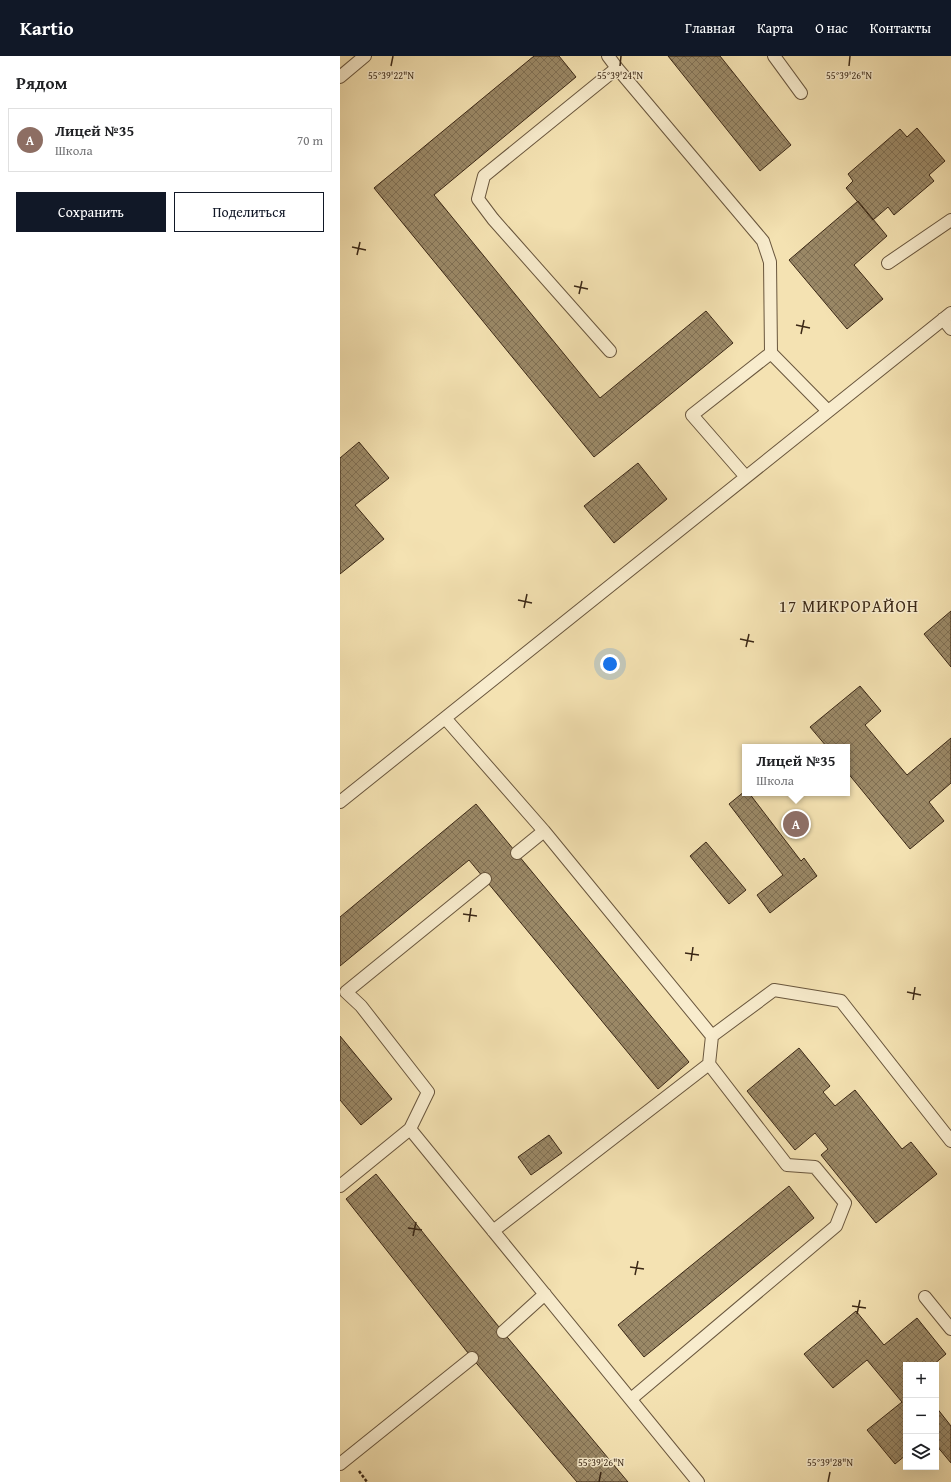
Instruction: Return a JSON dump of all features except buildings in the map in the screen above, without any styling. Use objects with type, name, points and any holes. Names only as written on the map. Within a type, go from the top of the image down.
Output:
[{"type":"lane","points":[[340,77],[365,56]]},
{"type":"lane","points":[[608,56],[763,240],[770,262],[771,353],[828,411]]},
{"type":"lane","points":[[774,56],[801,93]]},
{"type":"lane","points":[[610,351],[493,219],[478,199],[484,176],[617,68]]},
{"type":"lane","points":[[888,263],[951,220]]},
{"type":"lane","points":[[340,802],[947,316],[951,329]]},
{"type":"lane","points":[[746,477],[692,415],[771,353]]},
{"type":"lane","points":[[445,718],[544,831],[712,1036],[709,1064],[787,1165],[815,1168],[845,1203],[836,1226],[631,1399]]},
{"type":"lane","points":[[517,853],[544,831]]},
{"type":"lane","points":[[340,1186],[410,1129],[428,1092],[361,1006],[346,992],[485,879]]},
{"type":"lane","points":[[712,1036],[774,990],[841,1001],[951,1141]]},
{"type":"lane","points":[[493,1230],[709,1064]]},
{"type":"lane","points":[[410,1129],[698,1482]]},
{"type":"lane","points":[[503,1332],[545,1294]]},
{"type":"lane","points":[[925,1297],[951,1329]]},
{"type":"lane","points":[[340,1464],[472,1358]]},
{"type":"place","name":"Лицей №35","points":[[796,824]]},
{"type":"district","name":"17 МИКРОРАЙОН","points":[[849,605]]}]
